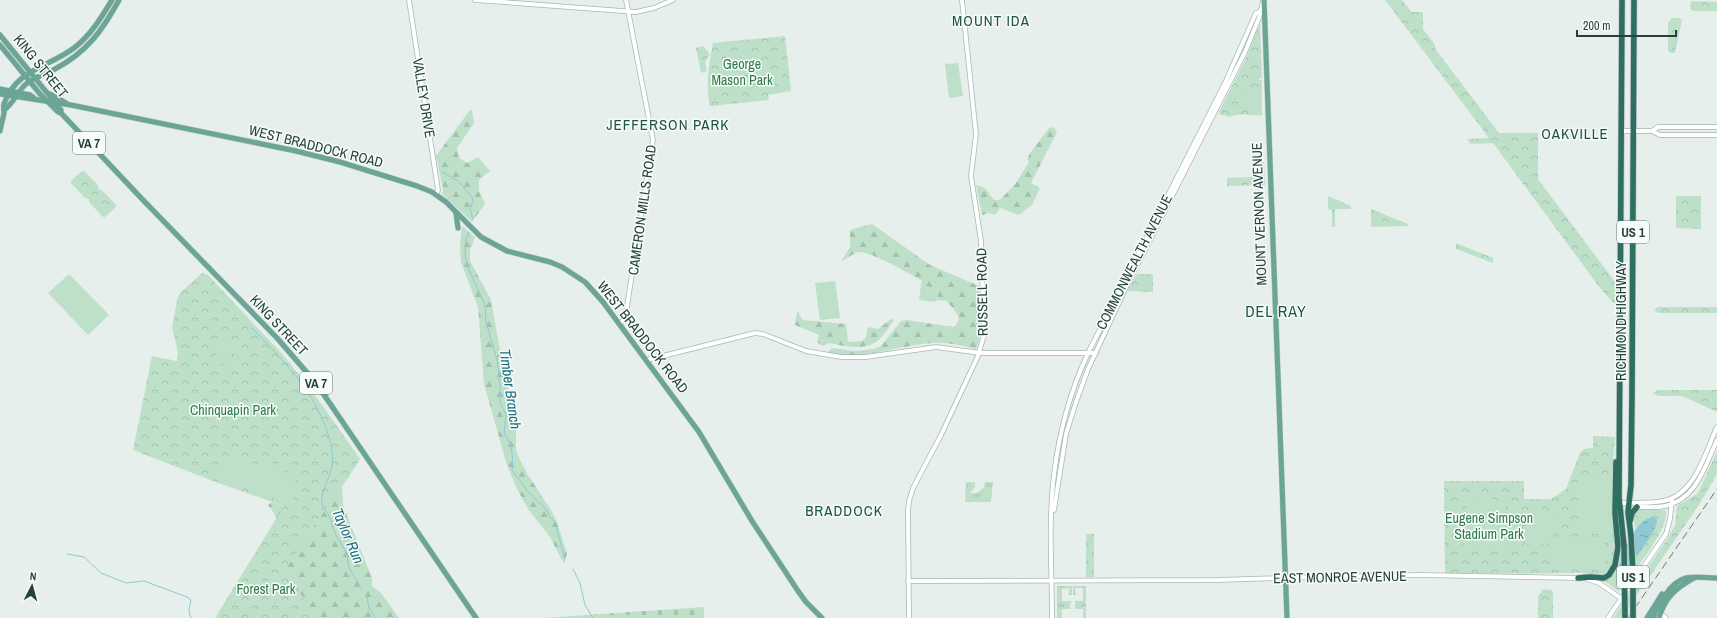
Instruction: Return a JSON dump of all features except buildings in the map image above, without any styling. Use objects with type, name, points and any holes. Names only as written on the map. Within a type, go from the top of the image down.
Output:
[{"type":"highway","name":"RICHMOND HIGHWAY","points":[[1622,0],[1621,392],[1619,438],[1620,503],[1624,546],[1625,618]]},
{"type":"highway","name":"RICHMOND HIGHWAY","points":[[1633,618],[1631,536],[1628,519],[1632,393],[1634,0]]},
{"type":"highway","points":[[1578,578],[1590,577],[1600,579],[1606,577],[1614,569],[1617,561],[1618,547],[1615,513],[1615,477],[1619,438]]},
{"type":"highway","points":[[1629,525],[1632,513],[1637,507]]},
{"type":"main road","points":[[0,130],[4,110],[8,108],[13,94],[25,76],[30,72],[54,61],[74,48],[97,24],[112,0]]},
{"type":"main road","points":[[13,94],[30,81],[60,66],[86,47],[104,27],[119,0]]},
{"type":"main road","name":"MOUNT VERNON AVENUE","points":[[1264,0],[1287,618]]},
{"type":"main road","name":"KING STREET","points":[[0,35],[56,103],[61,110],[61,113]]},
{"type":"main road","name":"KING STREET","points":[[0,45],[25,76],[58,112],[61,113],[277,338],[316,383],[476,618]]},
{"type":"main road","name":"WEST BRADDOCK ROAD","points":[[0,88],[29,100],[34,98],[70,105],[332,160],[417,186],[436,195],[477,233],[499,247],[516,254],[550,262],[576,275],[592,288],[647,360],[699,432],[742,506],[798,591],[822,618]]},
{"type":"main road","points":[[48,93],[70,105]]},
{"type":"main road","name":"WEST BRADDOCK ROAD","points":[[0,94],[13,94]]},
{"type":"main road","points":[[0,102],[3,117]]},
{"type":"main road","points":[[456,212],[458,228]]},
{"type":"main road","points":[[1647,618],[1661,595],[1677,582],[1687,578],[1717,578]]},
{"type":"main road","points":[[1657,616],[1673,593],[1680,586],[1695,578]]},
{"type":"main road","points":[[1657,616],[1663,599],[1677,582]]},
{"type":"street","name":"VALLEY DRIVE","points":[[409,0],[438,190],[436,195]]},
{"type":"street","points":[[475,0],[644,11],[673,0]]},
{"type":"street","name":"CAMERON MILLS ROAD","points":[[619,324],[625,319],[653,140],[626,0]]},
{"type":"street","name":"RUSSELL ROAD","points":[[909,618],[908,511],[910,495],[941,435],[980,353],[984,340],[985,321],[979,222],[971,176],[976,134],[962,0]]},
{"type":"street","name":"COMMONWEALTH AVENUE","points":[[1052,526],[1066,434],[1079,394],[1123,291],[1229,85],[1264,0]]},
{"type":"street","name":"COMMONWEALTH AVENUE","points":[[1052,618],[1052,526],[1054,476],[1066,412],[1080,371],[1088,353],[1249,35]]},
{"type":"street","points":[[1652,131],[1658,127],[1717,127]]},
{"type":"street","points":[[1622,131],[1652,131],[1660,135],[1717,135]]},
{"type":"street","points":[[647,360],[755,333],[763,334],[806,351],[841,357],[873,356],[936,347],[980,353],[1096,353]]},
{"type":"street","points":[[1620,503],[1659,502],[1672,499],[1681,494],[1689,486],[1717,427]]},
{"type":"street","points":[[1637,507],[1660,507],[1672,504],[1686,496],[1696,485],[1717,440]]},
{"type":"street","points":[[1608,618],[1666,534],[1670,519],[1672,499]]},
{"type":"street","name":"EAST MONROE AVENUE","points":[[908,582],[1421,575],[1578,578],[1596,582],[1622,598]]},
{"type":"street","points":[[1657,616],[1666,618]]},
{"type":"green space","points":[[1385,0],[1402,0],[1412,12],[1423,12],[1423,29],[1434,43],[1436,50],[1499,133],[1538,133],[1538,179],[1615,282],[1619,289],[1617,307],[1600,288],[1493,143],[1471,144],[1467,139],[1489,138]]},
{"type":"green space","points":[[1691,1],[1717,2],[1717,11],[1693,11],[1690,8]]},
{"type":"green space","points":[[1672,18],[1679,18],[1682,20],[1675,53],[1670,53],[1668,50],[1668,23]]},
{"type":"green space","points":[[1260,23],[1262,78],[1259,78],[1259,80],[1262,80],[1262,115],[1240,114],[1229,117],[1221,115],[1219,112],[1246,58]]},
{"type":"green space","name":"George Mason Park","points":[[785,36],[791,91],[768,95],[769,100],[710,106],[708,83],[713,43]]},
{"type":"green space","points":[[703,46],[710,54],[705,62],[707,71],[701,73],[696,48]]},
{"type":"green space","points":[[733,53],[753,53],[756,55],[756,73],[747,75],[739,72],[734,63]]},
{"type":"green space","points":[[958,63],[963,96],[949,98],[945,64]]},
{"type":"green space","points":[[709,69],[725,71],[731,80],[730,90],[712,93],[709,91]]},
{"type":"green space","points":[[1249,88],[1261,88],[1261,108],[1238,108],[1240,96]]},
{"type":"green space","points":[[470,110],[472,110],[474,123],[457,148],[459,158],[467,163],[478,157],[490,171],[479,180],[479,191],[485,204],[472,222],[442,194],[443,189],[436,156]]},
{"type":"green space","points":[[1050,127],[1054,128],[1057,132],[1031,183],[1040,188],[1032,205],[1019,215],[1000,208],[995,215],[989,213],[982,215],[976,185],[985,188],[994,200],[1000,200],[1016,183],[1029,162],[1027,159],[1030,153]]},
{"type":"green space","points":[[1252,162],[1264,162],[1265,185],[1227,186],[1227,178],[1252,177]]},
{"type":"green space","points":[[82,171],[84,171],[98,185],[99,190],[102,190],[116,205],[116,207],[105,217],[103,217],[89,202],[89,199],[85,198],[71,183],[71,181]]},
{"type":"green space","points":[[1328,196],[1351,206],[1351,209],[1335,209],[1335,227],[1332,227],[1332,210],[1328,209]]},
{"type":"green space","points":[[1676,196],[1701,196],[1701,229],[1676,228]]},
{"type":"green space","points":[[1371,209],[1408,224],[1408,226],[1371,227]]},
{"type":"green space","points":[[872,224],[930,265],[979,286],[981,326],[979,342],[976,349],[949,344],[933,343],[853,356],[826,354],[832,348],[855,351],[874,349],[881,346],[901,321],[907,320],[953,327],[959,319],[958,315],[947,301],[937,300],[939,289],[921,285],[922,281],[907,272],[871,255],[859,252],[843,261],[842,260],[850,247],[850,230]]},
{"type":"green space","points":[[462,226],[475,237],[470,250],[470,261],[491,300],[505,378],[516,420],[516,450],[528,475],[557,522],[567,554],[564,564],[550,537],[528,509],[516,487],[506,462],[484,384],[478,307],[461,262],[460,244]]},
{"type":"green space","points":[[1456,243],[1493,258],[1493,263],[1456,249]]},
{"type":"green space","name":"Chinquapin Park","points":[[202,273],[208,275],[283,355],[314,394],[360,459],[287,566],[313,618],[215,618],[284,506],[213,481],[133,450],[152,356],[177,361],[178,352],[172,327],[177,301],[180,293]]},
{"type":"green space","points":[[69,274],[109,315],[88,335],[48,293]]},
{"type":"green space","points":[[1137,274],[1153,274],[1153,292],[1127,291]]},
{"type":"green space","points":[[835,281],[840,318],[820,320],[815,283]]},
{"type":"green space","points":[[921,285],[939,289],[937,300],[935,302],[919,300]]},
{"type":"green space","points":[[1658,307],[1717,307],[1717,313],[1658,313],[1654,310]]},
{"type":"green space","points":[[797,311],[803,320],[846,324],[848,342],[862,341],[866,337],[868,327],[878,329],[891,319],[894,320],[886,332],[871,345],[853,347],[829,343],[823,346],[817,342],[819,335],[795,325]]},
{"type":"green space","points":[[221,341],[252,352],[249,360],[218,348]]},
{"type":"green space","points":[[218,352],[234,358],[231,367],[215,361]]},
{"type":"green space","name":"Forest Park","points":[[283,355],[314,394],[360,459],[342,487],[343,505],[372,578],[372,586],[381,593],[399,618],[218,618],[278,523],[274,513],[268,505],[272,502],[298,511]]},
{"type":"green space","points":[[1658,390],[1717,390],[1717,412],[1682,396],[1658,396],[1653,393]]},
{"type":"green space","name":"Eugene Simpson Stadium Park","points":[[1593,436],[1615,437],[1612,475],[1615,552],[1612,564],[1605,574],[1445,573],[1444,481],[1524,481],[1524,499],[1551,499],[1566,489],[1580,453],[1584,449],[1593,448]]},
{"type":"green space","points":[[1717,451],[1717,474],[1699,505],[1621,618],[1613,618],[1668,538],[1675,525],[1677,506],[1698,493]]},
{"type":"green space","points":[[228,455],[253,464],[276,463],[277,468],[291,474],[290,478],[295,480],[294,499],[292,505],[225,481],[225,478],[220,475]]},
{"type":"green space","points":[[1579,479],[1610,480],[1609,534],[1578,534]]},
{"type":"green space","points":[[966,482],[975,482],[975,487],[970,493],[977,493],[984,487],[985,482],[993,482],[991,502],[965,502]]},
{"type":"green space","points":[[1468,498],[1492,498],[1505,507],[1516,522],[1515,545],[1472,550],[1466,547],[1462,540]]},
{"type":"green space","points":[[1447,502],[1459,505],[1458,514],[1453,524],[1446,522]]},
{"type":"green space","points":[[1530,510],[1562,517],[1557,530],[1546,544],[1525,545],[1527,512]]},
{"type":"green space","points":[[1637,510],[1666,511],[1665,520],[1648,552],[1619,591],[1604,581],[1614,573],[1619,560],[1635,534],[1636,528],[1634,517]]},
{"type":"green space","points":[[1086,534],[1094,534],[1094,577],[1086,577]]},
{"type":"green space","points":[[1552,540],[1605,540],[1605,570],[1552,570]]},
{"type":"green space","points":[[1057,586],[1072,586],[1072,595],[1068,595],[1070,588],[1062,589],[1062,601],[1071,601],[1071,604],[1069,604],[1071,609],[1062,609],[1062,618],[1057,618]]},
{"type":"green space","points":[[1073,586],[1086,586],[1086,601],[1084,603],[1086,603],[1086,607],[1083,607],[1086,609],[1086,618],[1083,618],[1083,609],[1075,609],[1075,601],[1083,601],[1083,588],[1075,588],[1076,595],[1073,595]]},
{"type":"green space","points":[[1541,589],[1551,590],[1553,592],[1553,618],[1538,618],[1538,596],[1542,592]]},
{"type":"green space","points":[[704,607],[704,618],[543,618]]},
{"type":"water","points":[[1653,517],[1656,518],[1657,521],[1652,534],[1634,559],[1618,576],[1621,560],[1634,532],[1646,519]]},
{"type":"waterway","name":"Timber Branch","points":[[442,172],[458,181],[472,197],[473,201],[470,209],[473,219]]},
{"type":"waterway","name":"Timber Branch","points":[[469,232],[466,240],[465,255],[467,265],[485,305],[486,322],[497,360],[500,402],[506,415],[504,434],[511,446],[512,470],[528,492],[546,509],[549,516],[555,522],[565,559]]},
{"type":"waterway","name":"Taylor Run","points":[[251,327],[277,354],[301,383],[320,415],[327,432],[333,457],[322,502],[335,533],[346,552],[349,567],[361,588]]},
{"type":"waterway","points":[[67,554],[84,557],[101,573],[126,583],[144,581],[187,597],[191,600],[189,610],[192,618]]},
{"type":"waterway","name":"Timber Branch","points":[[573,569],[580,583],[585,605],[593,618]]},
{"type":"waterway","name":"Taylor Run","points":[[367,597],[369,608],[375,618]]},
{"type":"railway","points":[[1628,618],[1717,489]]},
{"type":"district","name":"MOUNT IDA","points":[[991,21]]},
{"type":"district","name":"JEFFERSON PARK","points":[[668,125]]},
{"type":"district","name":"OAKVILLE","points":[[1575,134]]},
{"type":"district","name":"DEL RAY","points":[[1276,311]]},
{"type":"district","name":"BRADDOCK","points":[[844,511]]}]
